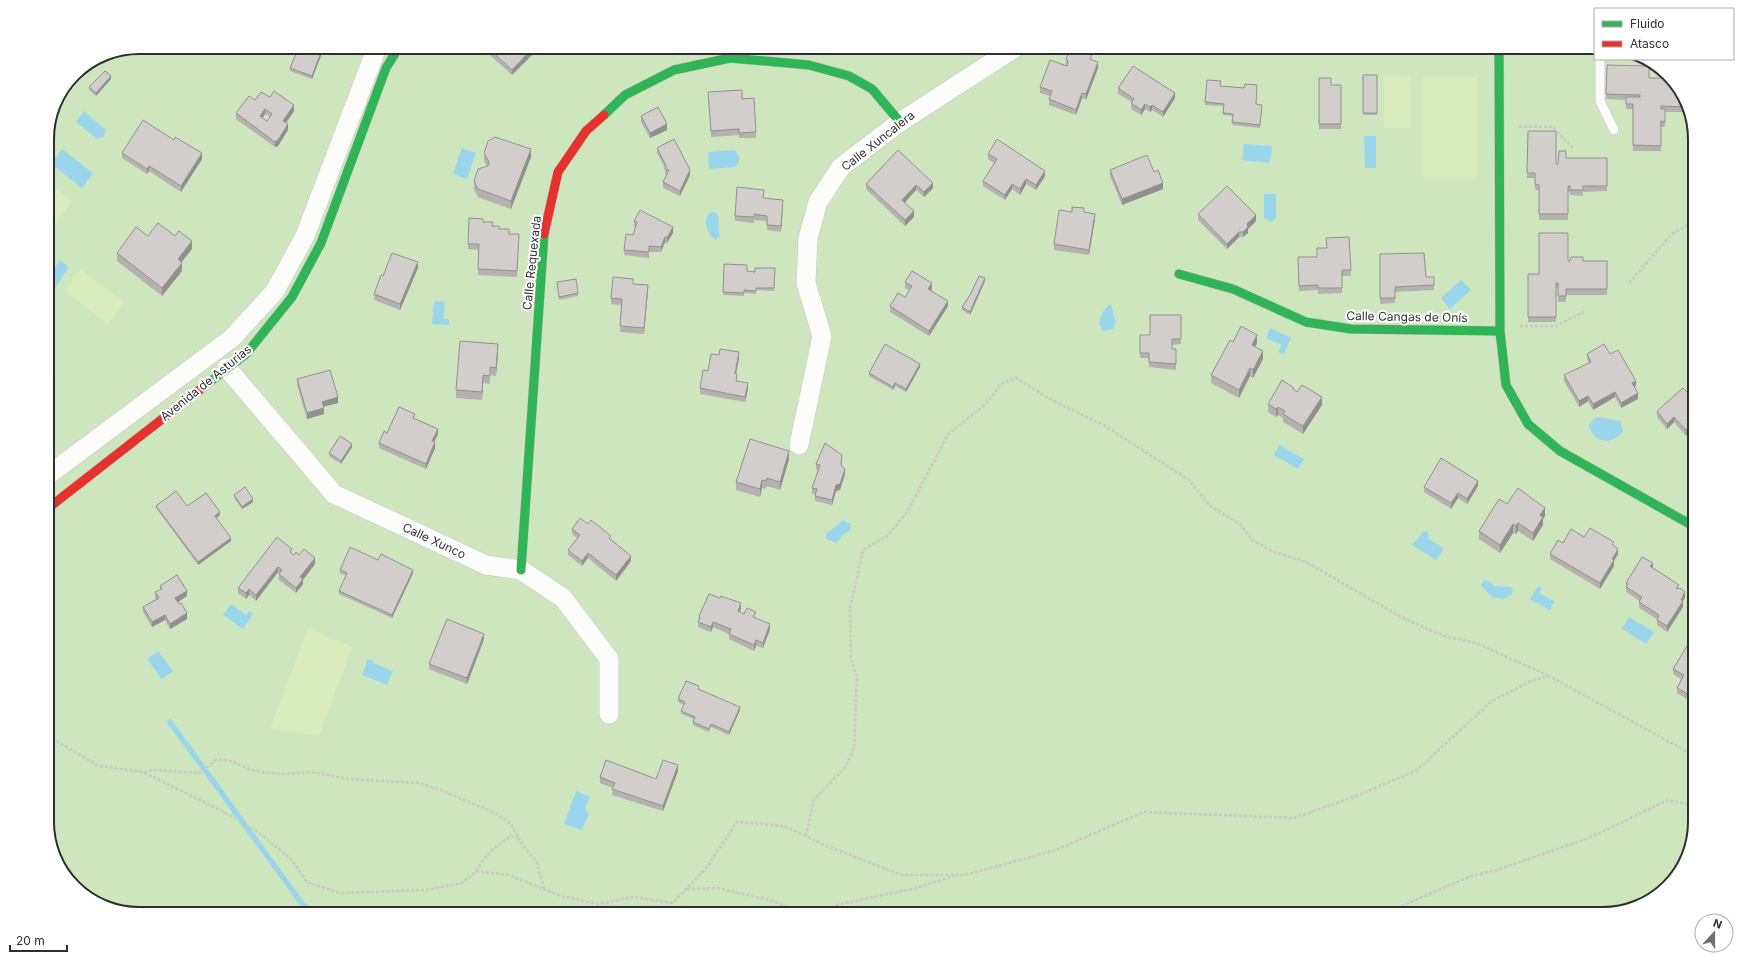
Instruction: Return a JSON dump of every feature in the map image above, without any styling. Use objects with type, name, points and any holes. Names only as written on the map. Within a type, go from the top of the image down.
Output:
[{"type":"street","name":"Avenida de Asturias","points":[[54,471],[232,338],[275,291],[306,236],[374,54]]},
{"type":"street","name":"Avenida de Asturias","points":[[54,504],[246,354],[292,297],[318,250],[386,68],[395,54]]},
{"type":"street","name":"Calle Xuncalera","points":[[799,445],[822,336],[806,283],[808,238],[818,202],[841,168],[900,122],[1005,54]]},
{"type":"street","points":[[1499,54],[1500,328],[1506,385],[1528,424],[1560,451],[1688,523]]},
{"type":"street","name":"Calle Requexada","points":[[521,570],[544,229],[558,172],[586,131],[625,96],[674,70],[730,58],[808,65],[849,76],[872,89],[900,122]]},
{"type":"street","name":"Calle Cangas de Onís","points":[[1179,274],[1232,289],[1306,322],[1351,329],[1500,328]]},
{"type":"street","name":"Calle Xunco","points":[[227,368],[334,494],[486,565],[521,570],[563,598],[609,659],[609,714]]},
{"type":"lane","points":[[1600,60],[1600,101],[1614,130]]},
{"type":"path","points":[[1498,126],[1553,127],[1573,148]]},
{"type":"path","points":[[1629,283],[1672,234],[1688,225]]},
{"type":"path","points":[[1500,328],[1555,326],[1584,312]]},
{"type":"path","points":[[806,836],[814,799],[844,769],[854,749],[856,678],[851,658],[850,609],[863,550],[887,536],[908,511],[948,434],[984,405],[1000,384],[1016,378],[1048,398],[1105,426],[1189,480],[1210,506],[1240,524],[1252,540],[1274,552],[1306,562],[1401,617],[1444,636],[1476,642],[1549,676],[1688,752]]},
{"type":"path","points":[[474,873],[477,871],[509,875],[562,896],[598,904],[634,897],[673,903],[707,867],[737,822],[784,826],[901,874],[965,875],[1053,851],[1144,812],[1294,818],[1359,795],[1417,770],[1492,701],[1531,681],[1549,676]]},
{"type":"path","points":[[54,741],[99,766],[143,772],[222,811],[258,832],[291,859],[306,882],[340,893],[426,890],[462,883],[474,873],[484,856],[511,836],[519,838]]},
{"type":"path","points":[[143,772],[151,770],[200,773],[216,760],[228,760],[252,770],[284,774],[312,772],[348,780],[419,783],[441,790],[497,814],[511,824],[537,864],[544,889]]},
{"type":"path","points":[[1399,907],[1469,877],[1499,869],[1589,838],[1668,800],[1688,804]]},
{"type":"path","points":[[832,907],[916,888],[957,875]]},
{"type":"path","points":[[686,889],[717,888],[769,900],[789,907]]},
{"type":"green space","points":[[139,54],[1594,54],[1594,60],[1632,60],[1650,68],[1667,83],[1674,92],[1683,112],[1688,134],[1688,822],[1683,849],[1674,869],[1659,886],[1650,893],[1630,902],[1608,907],[134,907],[112,902],[92,893],[75,878],[68,869],[59,849],[54,827],[54,134],[60,107],[75,83],[92,68],[117,57]]},
{"type":"green space","points":[[1410,76],[1411,128],[1384,128],[1383,77]]},
{"type":"green space","points":[[1423,77],[1477,77],[1477,177],[1423,177]]},
{"type":"green space","points":[[54,187],[72,201],[55,223],[54,222]]},
{"type":"green space","points":[[81,269],[124,303],[108,324],[64,290]]},
{"type":"green space","points":[[308,628],[352,647],[319,736],[270,729]]},
{"type":"water","points":[[84,111],[105,129],[104,137],[97,139],[76,122]]},
{"type":"water","points":[[1364,136],[1376,136],[1376,168],[1365,168]]},
{"type":"water","points":[[1244,144],[1272,146],[1270,163],[1242,160]]},
{"type":"water","points":[[462,148],[476,153],[467,179],[453,174]]},
{"type":"water","points":[[62,149],[93,173],[82,188],[54,166],[54,160]]},
{"type":"water","points":[[735,150],[740,158],[736,167],[709,169],[708,152]]},
{"type":"water","points":[[1264,194],[1276,194],[1276,218],[1272,222],[1264,218]]},
{"type":"water","points":[[712,212],[717,213],[718,218],[720,236],[716,240],[707,230],[706,226],[707,216]]},
{"type":"water","points":[[60,260],[69,267],[54,290],[54,268]]},
{"type":"water","points":[[1461,280],[1471,290],[1450,309],[1441,298]]},
{"type":"water","points":[[434,301],[445,302],[443,318],[449,320],[449,325],[432,324]]},
{"type":"water","points":[[1108,305],[1111,305],[1116,323],[1113,329],[1104,331],[1100,325],[1100,318]]},
{"type":"water","points":[[1270,328],[1291,338],[1284,354],[1278,352],[1282,345],[1266,338]]},
{"type":"water","points":[[1597,417],[1621,421],[1623,432],[1619,436],[1608,441],[1598,439],[1594,436],[1589,425]]},
{"type":"water","points":[[1279,445],[1304,459],[1298,469],[1274,455]]},
{"type":"water","points":[[843,520],[851,524],[850,530],[842,535],[837,543],[826,539],[826,534]]},
{"type":"water","points":[[1424,531],[1427,531],[1429,535],[1427,538],[1444,548],[1436,560],[1412,545]]},
{"type":"water","points":[[1486,580],[1495,586],[1510,587],[1513,589],[1512,594],[1503,599],[1492,597],[1481,586],[1483,581]]},
{"type":"water","points":[[1538,586],[1542,588],[1539,593],[1554,601],[1550,610],[1530,599]]},
{"type":"water","points":[[231,604],[246,615],[249,611],[253,614],[243,629],[223,615]]},
{"type":"water","points":[[1629,617],[1654,632],[1646,644],[1622,629]]},
{"type":"water","points":[[158,651],[173,671],[162,679],[147,659]]},
{"type":"water","points":[[368,659],[374,661],[373,663],[393,671],[387,685],[362,675]]},
{"type":"water","points":[[576,791],[590,797],[585,808],[589,814],[582,830],[564,824]]},
{"type":"building","points":[[296,54],[320,54],[312,76],[290,68]]},
{"type":"building","points":[[495,54],[527,54],[512,70]]},
{"type":"building","points":[[1068,54],[1092,54],[1090,59],[1098,62],[1086,94],[1082,93],[1076,110],[1049,99],[1052,91],[1040,87],[1050,60],[1067,66],[1068,61],[1066,60]]},
{"type":"building","points":[[1607,65],[1646,66],[1649,68],[1649,78],[1662,78],[1674,92],[1681,107],[1661,106],[1661,109],[1665,109],[1665,122],[1661,121],[1661,146],[1633,145],[1633,104],[1626,104],[1626,97],[1640,97],[1640,95],[1606,94]]},
{"type":"building","points":[[1133,66],[1175,93],[1163,112],[1152,105],[1150,107],[1145,104],[1141,110],[1131,103],[1134,99],[1118,88]]},
{"type":"building","points":[[105,71],[111,76],[96,93],[89,87]]},
{"type":"building","points":[[1363,75],[1377,75],[1377,113],[1363,113]]},
{"type":"building","points":[[1319,78],[1331,78],[1331,85],[1341,85],[1341,124],[1319,124]]},
{"type":"building","points":[[1207,80],[1221,81],[1220,86],[1244,88],[1245,84],[1257,85],[1256,104],[1262,105],[1260,125],[1232,122],[1233,114],[1223,113],[1224,104],[1205,102]]},
{"type":"building","points":[[742,90],[742,99],[754,98],[756,132],[739,133],[739,129],[711,131],[708,92]]},
{"type":"building","points":[[274,91],[294,105],[283,121],[288,124],[278,140],[275,142],[236,113],[249,96],[255,100],[261,92],[270,97]],"holes":[[[265,109],[272,114],[267,121],[260,116]]]},
{"type":"building","points":[[658,107],[667,124],[650,133],[641,116]]},
{"type":"building","points":[[143,120],[174,140],[175,137],[202,153],[181,186],[149,166],[147,169],[122,153]]},
{"type":"building","points":[[1528,131],[1556,131],[1556,164],[1558,164],[1559,151],[1566,151],[1566,158],[1607,158],[1607,186],[1583,186],[1583,190],[1570,190],[1570,186],[1568,186],[1568,214],[1539,214],[1539,185],[1535,184],[1535,173],[1527,173]]},
{"type":"building","points":[[495,137],[531,149],[511,201],[478,189],[474,181],[478,169],[488,166],[489,162],[484,153],[488,141]]},
{"type":"building","points":[[674,139],[690,170],[680,191],[663,182],[669,170],[665,169],[666,166],[657,148]]},
{"type":"building","points":[[997,139],[1045,171],[1036,185],[1026,179],[1020,189],[1012,184],[1005,195],[983,181],[997,159],[988,154]]},
{"type":"building","points":[[898,150],[933,183],[924,192],[916,185],[902,200],[914,211],[905,220],[866,184]]},
{"type":"building","points":[[1147,155],[1154,172],[1158,170],[1163,183],[1122,199],[1110,170]]},
{"type":"building","points":[[1227,186],[1256,215],[1247,224],[1248,227],[1243,232],[1239,232],[1227,244],[1198,214]]},
{"type":"building","points":[[737,187],[764,190],[763,198],[783,200],[781,226],[767,225],[767,216],[754,214],[754,217],[735,216]]},
{"type":"building","points":[[1072,207],[1084,208],[1084,212],[1095,214],[1089,250],[1054,244],[1059,210],[1072,212]]},
{"type":"building","points":[[640,210],[673,227],[667,238],[665,237],[661,247],[649,246],[649,252],[624,250],[626,234],[633,235],[637,222],[634,221]]},
{"type":"building","points":[[469,218],[483,219],[483,222],[493,222],[492,226],[499,226],[499,229],[509,229],[509,234],[519,234],[517,271],[478,269],[479,244],[468,244]]},
{"type":"building","points":[[158,223],[175,236],[179,231],[192,241],[178,259],[182,263],[162,288],[117,253],[136,227],[148,236]]},
{"type":"building","points":[[1539,233],[1568,233],[1568,261],[1570,261],[1571,257],[1583,257],[1583,261],[1607,261],[1607,289],[1566,289],[1566,296],[1558,296],[1558,283],[1556,283],[1556,317],[1528,317],[1528,274],[1539,274]]},
{"type":"building","points":[[1349,237],[1351,270],[1342,270],[1342,288],[1318,288],[1318,285],[1299,286],[1298,257],[1317,257],[1317,248],[1327,248],[1326,238]]},
{"type":"building","points":[[392,253],[418,262],[400,304],[374,294],[381,275],[383,276]]},
{"type":"building","points":[[1424,253],[1426,277],[1434,277],[1434,285],[1395,287],[1395,298],[1380,298],[1380,254]]},
{"type":"building","points":[[724,264],[747,265],[747,271],[755,272],[755,268],[775,268],[774,288],[756,288],[756,291],[744,290],[744,293],[723,292]]},
{"type":"building","points":[[912,271],[932,283],[928,289],[948,301],[929,331],[890,306],[898,293],[905,297],[912,286],[905,282]]},
{"type":"building","points":[[979,276],[985,278],[970,312],[962,307],[970,295]]},
{"type":"building","points":[[613,277],[633,279],[633,284],[648,285],[644,328],[620,326],[622,299],[611,298]]},
{"type":"building","points":[[576,279],[578,293],[559,297],[557,282]]},
{"type":"building","points":[[1150,315],[1181,315],[1181,339],[1172,339],[1172,349],[1176,349],[1176,364],[1149,362],[1149,353],[1140,353],[1140,335],[1150,335]]},
{"type":"building","points":[[1241,326],[1257,335],[1252,345],[1263,351],[1253,370],[1250,368],[1239,390],[1211,375],[1230,340],[1233,342]]},
{"type":"building","points":[[460,341],[498,344],[496,368],[490,367],[490,376],[483,375],[482,392],[456,390]]},
{"type":"building","points":[[885,344],[920,364],[906,389],[895,383],[893,387],[869,373]]},
{"type":"building","points":[[1604,344],[1610,354],[1618,350],[1636,381],[1632,383],[1638,393],[1621,403],[1615,392],[1593,404],[1588,396],[1579,401],[1564,375],[1591,362],[1587,354]]},
{"type":"building","points":[[720,349],[739,352],[735,374],[737,374],[736,381],[748,383],[745,397],[700,388],[703,370],[708,371],[711,354],[719,355]]},
{"type":"building","points":[[330,370],[338,397],[322,402],[324,408],[307,413],[297,379]]},
{"type":"building","points":[[1282,380],[1294,388],[1293,389],[1297,392],[1302,385],[1322,397],[1303,426],[1283,414],[1285,411],[1278,407],[1276,409],[1268,404]]},
{"type":"building","points":[[1683,388],[1688,393],[1688,428],[1686,430],[1674,417],[1667,424],[1657,411]]},
{"type":"building","points":[[399,407],[415,414],[413,418],[438,429],[432,441],[435,442],[426,464],[379,443],[384,431],[387,433]]},
{"type":"building","points":[[340,436],[352,444],[341,461],[329,453]]},
{"type":"building","points":[[750,439],[789,451],[780,482],[767,478],[766,481],[762,480],[760,489],[736,482]]},
{"type":"building","points":[[825,443],[842,455],[841,465],[845,469],[840,484],[836,485],[832,500],[815,496],[817,489],[812,488],[820,465],[816,464]]},
{"type":"building","points":[[1441,458],[1478,481],[1467,499],[1458,493],[1451,503],[1424,487]]},
{"type":"building","points":[[245,487],[253,499],[242,507],[234,495]]},
{"type":"building","points":[[1518,488],[1545,508],[1540,515],[1543,517],[1533,533],[1518,523],[1516,526],[1513,524],[1500,545],[1479,531],[1499,499],[1507,504]]},
{"type":"building","points":[[176,491],[187,506],[206,493],[220,512],[215,516],[231,538],[198,562],[156,506]]},
{"type":"building","points":[[580,518],[588,524],[591,520],[611,536],[609,538],[631,556],[616,575],[588,553],[582,561],[568,550],[580,535],[572,529]]},
{"type":"building","points":[[1590,528],[1614,542],[1612,544],[1618,549],[1612,559],[1614,560],[1600,583],[1550,554],[1558,540],[1563,543],[1571,529],[1584,537]]},
{"type":"building","points":[[277,537],[292,549],[290,552],[294,555],[296,552],[299,555],[304,549],[315,558],[300,577],[303,579],[296,588],[279,574],[282,570],[278,567],[256,595],[249,589],[246,593],[238,588]]},
{"type":"building","points":[[350,547],[378,560],[381,554],[413,570],[392,615],[339,591],[347,573],[340,570]]},
{"type":"building","points":[[1642,557],[1653,563],[1650,566],[1679,585],[1676,588],[1682,589],[1685,592],[1681,600],[1683,601],[1667,626],[1657,620],[1659,615],[1639,602],[1642,597],[1626,587],[1628,584],[1626,583]]},
{"type":"building","points":[[177,575],[187,591],[175,598],[179,604],[181,603],[187,613],[170,624],[165,615],[152,622],[143,607],[159,598],[155,592],[162,589],[160,586]]},
{"type":"building","points":[[709,594],[720,598],[721,596],[741,603],[738,611],[744,614],[747,608],[756,612],[753,617],[770,624],[763,643],[756,640],[754,645],[729,634],[731,629],[713,622],[711,627],[698,622],[699,616]]},
{"type":"building","points":[[447,619],[484,634],[467,678],[429,664]]},
{"type":"building","points":[[1688,644],[1688,694],[1677,688],[1684,675],[1673,669]]},
{"type":"building","points":[[686,681],[699,686],[698,689],[740,707],[729,732],[711,724],[709,729],[693,722],[695,717],[681,711],[685,702],[678,699]]},
{"type":"building","points":[[606,760],[656,779],[663,760],[678,765],[663,806],[612,789],[615,783],[600,777]]},
{"type":"waterway","points":[[170,722],[303,905],[306,907]]},
{"type":"traffic: fast","points":[[207,384],[246,354],[292,297],[321,243],[386,68],[395,54]]},
{"type":"traffic: fast","points":[[1499,54],[1500,331],[1506,385],[1528,424],[1560,451],[1688,523]]},
{"type":"traffic: fast","points":[[604,115],[625,95],[674,70],[730,58],[809,65],[849,76],[872,89],[900,122]]},
{"type":"traffic: fast","points":[[521,570],[544,234]]},
{"type":"traffic: fast","points":[[1179,274],[1233,289],[1306,322],[1351,329],[1500,331]]},
{"type":"traffic: jam","points":[[544,234],[558,172],[586,131],[604,115]]},
{"type":"traffic: jam","points":[[54,504],[207,384]]}]
